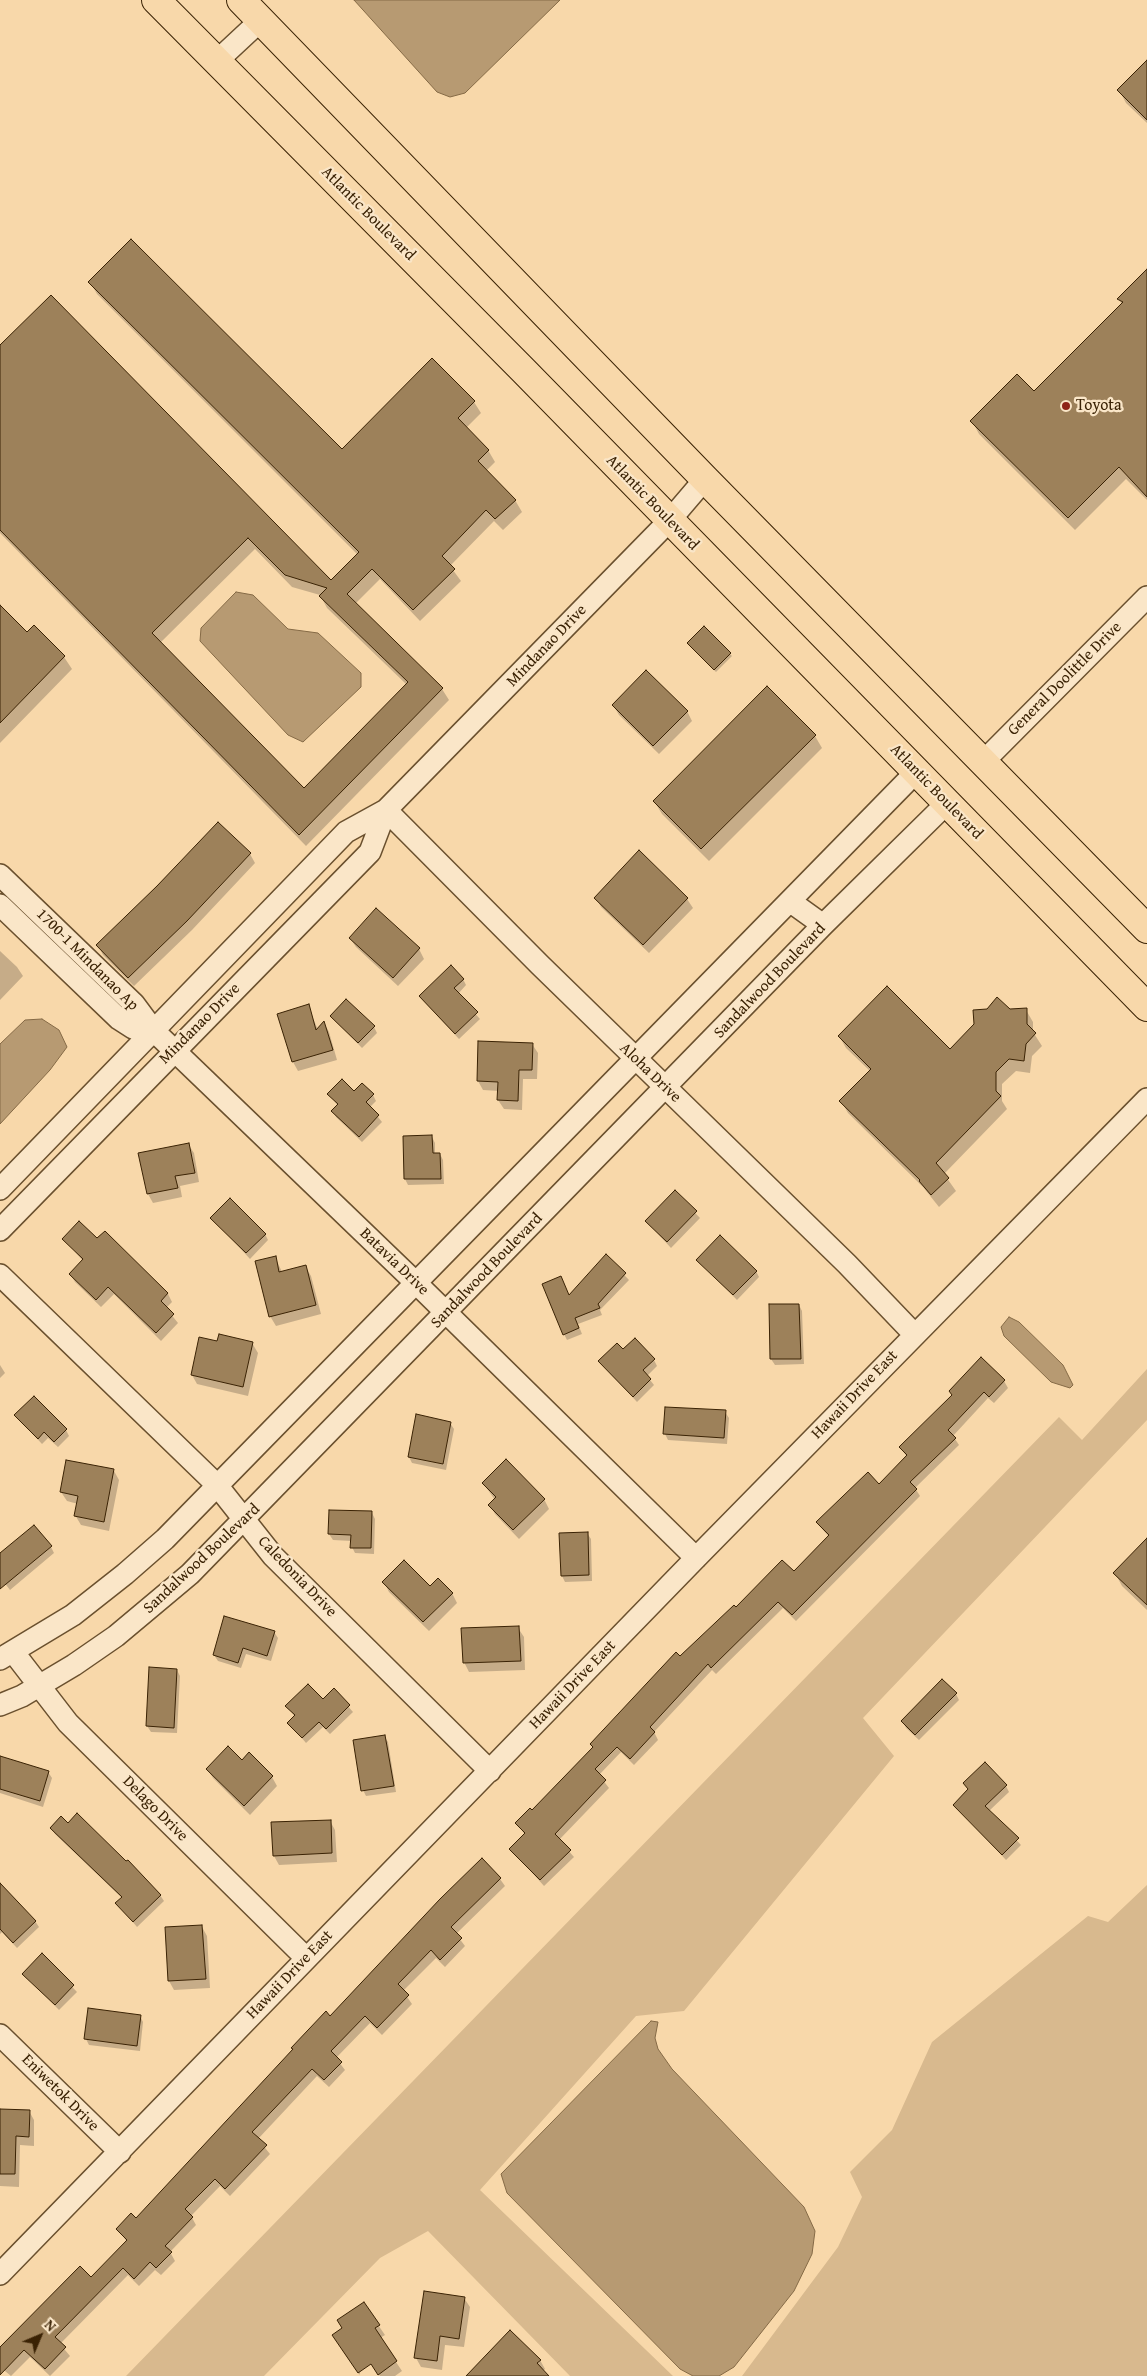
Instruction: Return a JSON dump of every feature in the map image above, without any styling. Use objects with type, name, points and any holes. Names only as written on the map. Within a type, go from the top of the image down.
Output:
[{"type":"highway","name":"Atlantic Boulevard","points":[[156,0],[670,520],[1147,1007]]},
{"type":"highway","points":[[241,0],[705,479],[1147,929]]},
{"type":"street","points":[[217,61],[261,20]]},
{"type":"street","name":"Mindanao Drive","points":[[0,1189],[346,832],[386,810],[670,520],[705,479]]},
{"type":"street","name":"General Doolittle Drive","points":[[983,762],[1147,597]]},
{"type":"street","points":[[7,1656],[73,1615],[125,1574],[165,1539],[216,1484],[636,1059],[916,771]]},
{"type":"street","name":"Sandalwood Boulevard","points":[[0,1705],[38,1686],[102,1646],[143,1615],[190,1574],[447,1313],[823,925],[947,803]]},
{"type":"street","name":"Mindanao Drive","points":[[0,1230],[174,1050],[370,852],[386,810]]},
{"type":"street","name":"Aloha Drive","points":[[386,810],[636,1059],[847,1264],[915,1334]]},
{"type":"street","name":"1700-1 Mindanao Ap","points":[[0,875],[134,1004],[154,1031]]},
{"type":"street","points":[[790,902],[823,925]]},
{"type":"street","name":"1700-1 Mindanao Ap","points":[[0,905],[119,1019],[133,1028],[154,1031]]},
{"type":"street","name":"Batavia Drive","points":[[154,1031],[416,1282],[696,1558]]},
{"type":"street","name":"Hawaii Drive East","points":[[0,2274],[696,1558],[1147,1098]]},
{"type":"street","name":"Caledonia Drive","points":[[0,1275],[216,1484],[273,1556],[490,1771]]},
{"type":"street","name":"Delago Drive","points":[[7,1656],[38,1686],[68,1723],[306,1958]]},
{"type":"street","name":"Eniwetok Drive","points":[[0,2035],[120,2152]]},
{"type":"shaded area","points":[[354,0],[560,0],[465,93],[450,97],[437,92]]},
{"type":"shaded area","points":[[236,592],[253,595],[288,629],[318,633],[361,673],[361,687],[303,742],[288,735],[200,641],[201,628]]},
{"type":"shaded area","points":[[42,1019],[59,1030],[67,1047],[50,1070],[0,1124],[0,1044],[25,1020]]},
{"type":"shaded area","points":[[1009,1317],[1019,1322],[1063,1365],[1073,1385],[1070,1388],[1051,1382],[1004,1336],[1001,1327]]},
{"type":"shaded area","points":[[1147,1369],[1147,1420],[863,1718],[894,1756],[684,2011],[636,2016],[480,2190],[673,2376],[570,2376],[428,2231],[380,2258],[264,2376],[126,2376],[1059,1417],[1082,1440]]},
{"type":"shaded area","points":[[1147,1885],[1147,2376],[742,2376],[838,2247],[862,2197],[850,2172],[892,2130],[932,2042],[1088,1916],[1108,1922]]},
{"type":"shaded area","points":[[651,2021],[658,2022],[655,2038],[658,2049],[672,2069],[804,2207],[815,2231],[812,2254],[794,2291],[734,2367],[719,2376],[693,2376],[680,2369],[507,2193],[501,2174]]},
{"type":"building","points":[[1147,60],[1147,120],[1117,90]]},
{"type":"building","points":[[131,239],[342,449],[432,358],[475,401],[458,418],[489,450],[478,461],[516,500],[495,519],[486,510],[442,556],[455,569],[413,610],[372,569],[347,594],[443,688],[299,835],[0,530],[0,345],[51,295],[331,580],[359,552],[88,282]],"holes":[[[248,538],[285,575],[327,588],[319,596],[408,682],[304,788],[152,633]]]},
{"type":"building","name":"Toyota","points":[[1147,269],[1147,497],[1119,467],[1068,518],[970,421],[1017,374],[1034,391],[1123,302],[1117,299]]},
{"type":"building","points":[[0,605],[27,632],[34,625],[65,656],[0,723]]},
{"type":"building","points":[[704,626],[731,653],[714,670],[687,643]]},
{"type":"building","points":[[646,670],[688,711],[653,746],[612,705]]},
{"type":"building","points":[[767,686],[816,735],[701,849],[653,801]]},
{"type":"building","points":[[218,822],[251,853],[187,921],[128,978],[96,945],[157,886]]},
{"type":"building","points":[[639,850],[688,898],[643,945],[594,898]]},
{"type":"building","points":[[376,908],[420,948],[393,978],[349,938]]},
{"type":"building","points":[[451,965],[464,979],[454,988],[478,1012],[455,1034],[419,996]]},
{"type":"building","points":[[887,986],[950,1049],[974,1024],[973,1010],[987,1009],[997,997],[1010,1009],[1027,1008],[1027,1024],[1036,1033],[1026,1044],[1024,1061],[1009,1059],[996,1072],[996,1091],[1001,1096],[936,1163],[949,1178],[931,1195],[920,1180],[839,1101],[871,1069],[838,1036]]},
{"type":"building","points":[[346,999],[375,1026],[358,1043],[330,1016]]},
{"type":"building","points":[[309,1004],[316,1030],[324,1021],[333,1050],[292,1062],[277,1014]]},
{"type":"building","points":[[478,1041],[533,1043],[532,1070],[519,1070],[518,1101],[497,1100],[498,1082],[477,1081]]},
{"type":"building","points":[[342,1079],[354,1091],[362,1083],[374,1094],[366,1102],[379,1115],[359,1137],[331,1111],[338,1104],[327,1094]]},
{"type":"building","points":[[432,1135],[433,1153],[440,1153],[441,1179],[404,1179],[403,1136]]},
{"type":"building","points":[[189,1143],[195,1173],[175,1176],[178,1188],[147,1194],[138,1153]]},
{"type":"building","points":[[675,1190],[697,1211],[667,1242],[645,1221]]},
{"type":"building","points":[[230,1198],[266,1234],[246,1253],[210,1218]]},
{"type":"building","points":[[79,1221],[97,1238],[105,1231],[168,1293],[161,1301],[174,1314],[156,1333],[108,1287],[96,1300],[69,1274],[83,1259],[62,1239]]},
{"type":"building","points":[[720,1235],[757,1271],[733,1295],[696,1260]]},
{"type":"building","points":[[606,1254],[626,1273],[598,1304],[600,1308],[575,1318],[579,1328],[563,1335],[542,1284],[561,1276],[569,1295]]},
{"type":"building","points":[[276,1256],[279,1272],[306,1265],[316,1305],[269,1317],[255,1261]]},
{"type":"building","points":[[769,1304],[799,1304],[801,1359],[770,1359]]},
{"type":"building","points":[[219,1334],[253,1342],[243,1387],[191,1375],[199,1337],[217,1341]]},
{"type":"building","points":[[635,1338],[655,1359],[643,1370],[651,1379],[633,1397],[598,1361],[617,1343],[623,1349]]},
{"type":"building","points":[[981,1357],[1005,1380],[989,1397],[984,1392],[948,1430],[956,1438],[910,1482],[917,1489],[792,1615],[778,1602],[711,1668],[708,1664],[650,1727],[655,1732],[630,1759],[617,1747],[595,1769],[606,1780],[555,1834],[571,1850],[540,1880],[509,1849],[525,1833],[515,1823],[530,1808],[532,1810],[593,1747],[590,1744],[676,1652],[680,1656],[734,1605],[736,1607],[782,1560],[794,1571],[829,1535],[816,1522],[868,1472],[879,1484],[907,1455],[899,1447],[952,1395],[949,1391]]},
{"type":"building","points":[[34,1396],[67,1429],[54,1442],[44,1432],[38,1439],[14,1415]]},
{"type":"building","points":[[665,1407],[726,1410],[724,1438],[663,1434]]},
{"type":"building","points":[[416,1414],[451,1422],[443,1464],[408,1457]]},
{"type":"building","points":[[506,1459],[545,1499],[513,1530],[488,1505],[496,1497],[482,1483]]},
{"type":"building","points":[[66,1460],[114,1469],[104,1522],[74,1516],[78,1496],[60,1492]]},
{"type":"building","points":[[329,1510],[372,1511],[371,1548],[350,1548],[351,1535],[328,1534]]},
{"type":"building","points":[[34,1525],[52,1546],[0,1589],[0,1553]]},
{"type":"building","points":[[588,1532],[589,1575],[561,1576],[559,1533]]},
{"type":"building","points":[[1147,1538],[1147,1605],[1113,1573]]},
{"type":"building","points":[[404,1560],[430,1586],[438,1578],[453,1593],[423,1622],[382,1582]]},
{"type":"building","points":[[224,1616],[275,1631],[267,1656],[243,1648],[238,1663],[213,1655]]},
{"type":"building","points":[[519,1626],[521,1661],[463,1663],[461,1628]]},
{"type":"building","points":[[149,1667],[177,1669],[174,1728],[146,1726]]},
{"type":"building","points":[[942,1679],[957,1693],[915,1735],[901,1721]]},
{"type":"building","points":[[308,1684],[323,1699],[334,1688],[350,1705],[326,1729],[319,1722],[302,1738],[287,1723],[295,1715],[285,1706]]},
{"type":"building","points":[[385,1735],[394,1786],[361,1791],[353,1740]]},
{"type":"building","points":[[228,1746],[242,1760],[249,1752],[273,1776],[244,1806],[206,1769]]},
{"type":"building","points":[[0,1756],[49,1771],[40,1801],[0,1789]]},
{"type":"building","points":[[985,1762],[1007,1785],[985,1806],[1019,1838],[1002,1855],[953,1805],[968,1789],[963,1783]]},
{"type":"building","points":[[77,1813],[126,1861],[128,1860],[161,1895],[133,1922],[115,1903],[122,1897],[50,1828],[61,1816],[68,1823]]},
{"type":"building","points":[[331,1820],[332,1853],[273,1856],[271,1822]]},
{"type":"building","points":[[482,1858],[501,1878],[451,1927],[462,1938],[440,1960],[431,1950],[398,1984],[409,1995],[377,2028],[365,2016],[331,2051],[342,2062],[324,2080],[312,2069],[252,2132],[267,2145],[225,2189],[215,2179],[185,2209],[193,2217],[165,2246],[172,2252],[156,2268],[150,2262],[134,2279],[123,2268],[55,2337],[66,2347],[45,2369],[24,2350],[0,2375],[0,2347],[80,2266],[91,2277],[127,2240],[116,2229],[131,2213],[136,2218],[326,2011],[330,2016],[440,1899]]},
{"type":"building","points":[[0,1883],[36,1921],[13,1943],[0,1929]]},
{"type":"building","points":[[202,1925],[206,1979],[168,1981],[165,1927]]},
{"type":"building","points":[[42,1953],[74,1985],[55,2005],[22,1974]]},
{"type":"building","points":[[88,2008],[141,2015],[137,2046],[84,2039]]},
{"type":"building","points":[[0,2109],[30,2110],[29,2137],[16,2136],[15,2174],[0,2174]]},
{"type":"building","points":[[424,2291],[465,2297],[459,2339],[440,2336],[437,2361],[414,2358]]},
{"type":"building","points":[[364,2302],[380,2325],[375,2328],[397,2361],[378,2375],[371,2364],[358,2373],[332,2335],[342,2328],[337,2320]]},
{"type":"building","points":[[510,2330],[541,2360],[537,2363],[549,2376],[466,2376]]},
{"type":"place","name":"Toyota","points":[[1066,406]]}]
